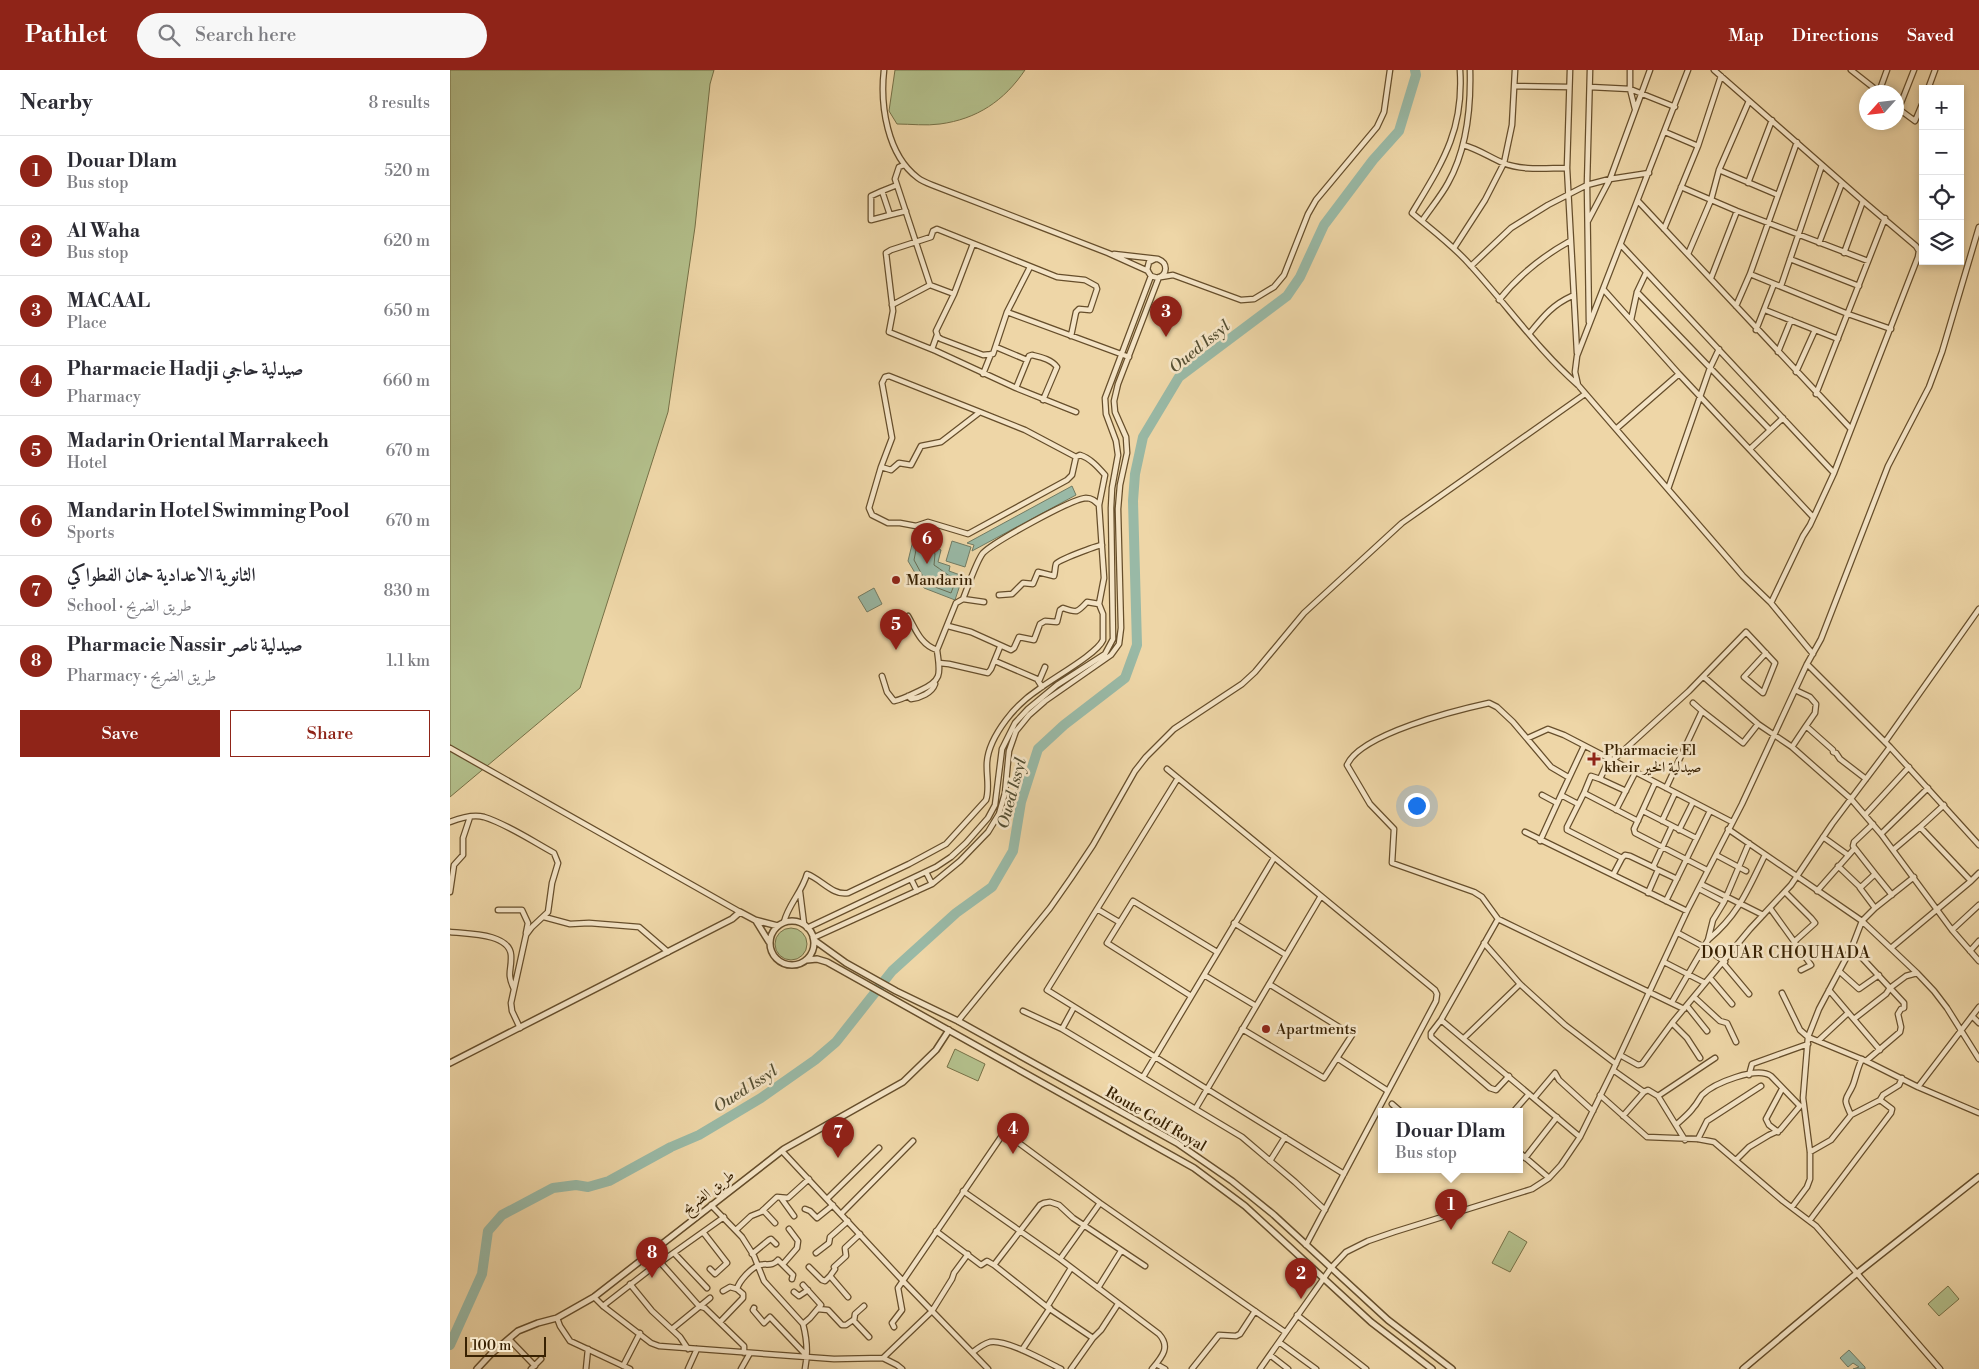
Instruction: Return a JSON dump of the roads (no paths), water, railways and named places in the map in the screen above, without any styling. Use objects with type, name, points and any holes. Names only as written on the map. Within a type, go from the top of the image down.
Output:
[{"type":"street","points":[[884,70],[884,106],[888,131],[904,164],[918,178],[1108,253],[1149,273],[1160,277],[1173,275]]},
{"type":"street","points":[[1108,253],[1162,261],[1173,275],[1241,300],[1254,299],[1274,287],[1284,275],[1308,214],[1316,200],[1377,126],[1384,112],[1390,70]]},
{"type":"street","points":[[1460,70],[1461,92],[1452,139],[1441,165],[1412,212],[1454,248],[1471,266],[1499,300],[1578,385],[1743,576],[1771,603],[1813,654]]},
{"type":"street","points":[[1422,221],[1448,184],[1463,145],[1468,114],[1470,70]]},
{"type":"street","points":[[1454,248],[1485,200],[1504,163],[1512,125],[1515,86],[1514,70]]},
{"type":"street","points":[[1570,70],[1567,168],[1572,296],[1577,356],[1575,372],[1578,385]]},
{"type":"street","points":[[1589,324],[1587,185],[1590,70]]},
{"type":"street","points":[[1630,70],[1630,89],[1635,109]]},
{"type":"street","points":[[1588,222],[1610,179],[1650,70]]},
{"type":"street","points":[[1577,356],[1650,173],[1688,70]]},
{"type":"street","points":[[1714,70],[1842,183],[1885,218],[1919,251],[1891,329],[1834,473],[1771,603]]},
{"type":"street","points":[[1851,70],[1858,72],[1872,85]]},
{"type":"street","points":[[1882,85],[1887,70]]},
{"type":"street","points":[[1904,94],[1914,70]]},
{"type":"street","points":[[1929,85],[1935,70]]},
{"type":"street","points":[[1664,229],[1698,146],[1721,76]]},
{"type":"street","points":[[1515,86],[1569,86]]},
{"type":"street","points":[[1590,87],[1630,89],[1675,107]]},
{"type":"street","points":[[1688,254],[1749,101]]},
{"type":"street","points":[[1904,113],[1915,121],[1919,112]]},
{"type":"street","points":[[1748,183],[1772,120]]},
{"type":"street","points":[[1665,132],[1698,146]]},
{"type":"street","points":[[1736,306],[1750,274],[1797,142]]},
{"type":"street","points":[[1463,145],[1476,149],[1504,163],[1525,169],[1567,168]]},
{"type":"street","points":[[904,164],[896,174],[897,185],[930,285]]},
{"type":"street","points":[[1781,286],[1822,165]]},
{"type":"street","points":[[1720,170],[1778,195]]},
{"type":"street","points":[[1471,266],[1511,228],[1569,194],[1587,185],[1610,179],[1650,173]]},
{"type":"street","points":[[1819,243],[1842,183]]},
{"type":"street","points":[[897,185],[871,196],[871,220],[906,211]]},
{"type":"street","points":[[1681,187],[1868,261]]},
{"type":"street","points":[[882,191],[890,215]]},
{"type":"street","points":[[1638,201],[1711,278],[1756,330],[1851,429]]},
{"type":"street","points":[[1844,253],[1863,201]]},
{"type":"street","points":[[1711,278],[1738,211]]},
{"type":"street","points":[[1816,394],[1885,218]]},
{"type":"street","points":[[1260,1369],[1331,1268],[1346,1252],[1368,1241],[1532,1189],[1549,1178],[1561,1165],[1580,1137],[1687,911],[1775,734],[1807,664],[1821,639],[1888,466],[1918,411],[1942,352],[1979,227]]},
{"type":"street","points":[[1071,336],[1076,312],[1079,309],[1090,310],[1096,287],[1085,280],[1057,277],[937,229],[933,231],[931,237],[886,253],[892,305],[889,332],[932,349],[1044,400],[1076,412]]},
{"type":"street","points":[[1499,300],[1527,270],[1548,253],[1570,241]]},
{"type":"street","points":[[932,349],[937,335],[936,331],[954,294],[973,244]]},
{"type":"street","points":[[1621,245],[1834,473]]},
{"type":"street","points":[[769,942],[770,936],[784,922],[794,921],[806,926],[926,872],[956,853],[990,815],[997,796],[1002,748],[1008,734],[1018,719],[1057,685],[1105,654],[1111,645],[1111,508],[1118,455],[1116,441],[1106,414],[1105,402],[1106,394],[1149,273],[1148,263],[1155,259]]},
{"type":"street","points":[[1790,259],[1859,286]]},
{"type":"street","points":[[984,374],[990,354],[996,347],[1007,312],[1030,267]]},
{"type":"street","points":[[814,939],[932,884],[960,861],[988,832],[998,818],[1005,793],[1010,746],[1016,731],[1024,721],[1059,690],[1108,658],[1119,644],[1121,628],[1118,509],[1120,485],[1127,453],[1126,437],[1115,412],[1114,402],[1118,384],[1160,277],[1166,267]]},
{"type":"street","points":[[1631,320],[1637,292],[1646,273]]},
{"type":"street","points":[[1750,274],[1848,314],[1891,329]]},
{"type":"street","points":[[1756,330],[1774,284]]},
{"type":"street","points":[[892,305],[930,285],[954,294]]},
{"type":"street","points":[[1604,290],[1678,374],[1813,517]]},
{"type":"street","points":[[1637,292],[1770,430]]},
{"type":"street","points":[[1530,334],[1545,314],[1558,302],[1572,296]]},
{"type":"street","points":[[1765,310],[1838,339]]},
{"type":"street","points":[[1007,312],[1129,357]]},
{"type":"street","points":[[1778,352],[1791,320]]},
{"type":"street","points":[[1796,372],[1815,330]]},
{"type":"street","points":[[937,335],[941,340],[984,356],[990,354]]},
{"type":"street","points":[[996,347],[1027,360]]},
{"type":"street","points":[[1668,489],[1710,368],[1719,349]]},
{"type":"street","points":[[1016,388],[1027,360],[1032,355],[1053,363],[1057,367],[1044,400]]},
{"type":"street","points":[[1616,429],[1678,374]]},
{"type":"street","points":[[784,922],[786,912],[800,892],[807,874],[818,879],[837,893],[848,892],[909,864],[946,844],[986,800],[987,761],[997,733],[1015,709],[1042,686],[1088,656],[1101,644],[1104,614],[1100,604],[1104,578],[1099,505],[1105,476],[1099,467],[1087,458],[1080,455],[1076,457],[1025,430],[889,376],[885,377],[882,383],[892,438],[869,508],[872,515],[888,523],[900,522],[916,526],[928,522],[968,534],[1067,480],[1072,475],[1076,457]]},
{"type":"street","points":[[958,1021],[1060,893],[1093,845],[1135,771],[1159,743],[1174,729],[1242,684],[1255,672],[1304,613],[1402,523],[1585,394]]},
{"type":"street","points":[[881,467],[891,470],[899,463],[908,466],[912,464],[921,446],[942,442],[980,412]]},
{"type":"street","points":[[1750,449],[1783,418]]},
{"type":"street","points":[[963,600],[984,553],[1029,525],[1073,502],[1086,498],[1094,500],[1099,505]]},
{"type":"street","points":[[999,595],[1012,594],[1022,583],[1033,584],[1038,572],[1054,576],[1056,564],[1059,561],[1069,559],[1083,550],[1102,545]]},
{"type":"street","points":[[882,676],[886,692],[894,701],[934,684],[938,676],[938,650],[956,603],[963,600],[984,602]]},
{"type":"street","points":[[948,626],[971,632],[1000,647],[1011,650],[1014,648],[1019,637],[1034,640],[1040,624],[1044,621],[1057,622],[1060,610],[1063,608],[1074,612],[1078,611],[1087,602],[1100,604]]},
{"type":"street","points":[[1885,742],[1979,609]]},
{"type":"street","points":[[908,616],[923,643],[929,648],[938,650]]},
{"type":"street","points":[[1600,779],[1611,760],[1704,677],[1746,632],[1766,653],[1775,663],[1764,693],[1744,677],[1766,653]]},
{"type":"street","points":[[939,663],[988,673],[1000,647]]},
{"type":"street","points":[[995,660],[1039,681],[1042,686]]},
{"type":"street","points":[[1807,664],[1890,747],[1979,845]]},
{"type":"street","points":[[1039,681],[1045,667]]},
{"type":"street","points":[[1704,677],[1758,724],[1792,747],[1851,800],[1873,824],[1952,930],[1979,961]]},
{"type":"street","points":[[1792,747],[1815,713],[1816,704],[1810,697],[1795,690]]},
{"type":"street","points":[[1568,777],[1551,766],[1528,738],[1497,707],[1488,703],[1428,718],[1391,734],[1362,748],[1347,764],[1370,804],[1393,826],[1395,834],[1392,863],[1474,892],[1482,897],[1498,919],[1686,1008],[1708,1031]]},
{"type":"street","points":[[1693,703],[1743,743],[1758,724]]},
{"type":"street","points":[[1666,788],[1702,711]]},
{"type":"street","points":[[1806,726],[1834,750],[1833,752],[1840,759],[1866,779]]},
{"type":"street","points":[[1528,738],[1548,729],[1564,735],[1732,822]]},
{"type":"street","points":[[1540,840],[1584,746]]},
{"type":"street","points":[[1620,1055],[1641,1065],[1705,983],[1785,892],[1822,837],[1890,747]]},
{"type":"street","points":[[450,748],[740,912],[755,920],[778,926]]},
{"type":"street","points":[[1865,815],[1909,767]]},
{"type":"street","points":[[1167,769],[1437,994],[1436,1001],[1379,1108]]},
{"type":"street","points":[[1616,810],[1636,773]]},
{"type":"street","points":[[1622,858],[1567,831],[1567,827],[1592,776],[1626,791]]},
{"type":"street","points":[[1178,778],[1047,990],[1344,1174]]},
{"type":"street","points":[[1655,783],[1634,829],[1635,834],[1707,870]]},
{"type":"street","points":[[1880,834],[1928,788]]},
{"type":"street","points":[[1584,793],[1638,821]]},
{"type":"street","points":[[1662,821],[1675,793]]},
{"type":"street","points":[[1542,795],[1558,802]]},
{"type":"street","points":[[1561,795],[1578,804]]},
{"type":"street","points":[[1679,830],[1693,802]]},
{"type":"street","points":[[1893,850],[1944,805]]},
{"type":"street","points":[[1643,811],[1696,838]]},
{"type":"street","points":[[1666,901],[1710,811]]},
{"type":"street","points":[[450,892],[454,865],[463,855],[463,838],[470,817]]},
{"type":"street","points":[[450,822],[462,818],[483,817],[554,853],[558,863],[552,883],[548,912],[526,935]]},
{"type":"street","points":[[1873,824],[1854,842],[1854,849],[1892,895]]},
{"type":"street","points":[[1653,867],[1672,826]]},
{"type":"street","points":[[1920,827],[1971,881]]},
{"type":"street","points":[[1728,830],[1862,922],[1891,948],[1942,1001],[1979,1059]]},
{"type":"street","points":[[1525,832],[1687,911]]},
{"type":"street","points":[[1822,837],[1848,855]]},
{"type":"street","points":[[1672,1002],[1708,940],[1712,923],[1749,843]]},
{"type":"street","points":[[1816,891],[1854,849]]},
{"type":"street","points":[[1613,875],[1622,858],[1626,855],[1677,879]]},
{"type":"street","points":[[1716,855],[1746,871]]},
{"type":"street","points":[[1708,940],[1728,922],[1741,905],[1765,855]]},
{"type":"street","points":[[1143,1077],[1274,858]]},
{"type":"street","points":[[1838,866],[1860,887],[1875,908]]},
{"type":"street","points":[[1648,892],[1658,870]]},
{"type":"street","points":[[926,872],[932,884]]},
{"type":"street","points":[[1891,948],[1979,873]]},
{"type":"street","points":[[1860,887],[1875,874]]},
{"type":"street","points":[[1792,1207],[1809,1183],[1810,1152],[1803,1098],[1808,1037],[1819,1009],[1852,947],[1862,922],[1875,908],[1914,877]]},
{"type":"street","points":[[911,879],[917,891]]},
{"type":"street","points":[[1700,887],[1763,915]]},
{"type":"street","points":[[755,920],[769,942],[772,955],[782,964],[795,966],[807,960],[813,951],[814,939],[806,926],[800,892]]},
{"type":"street","points":[[1785,892],[1812,918],[1814,923],[1794,941]]},
{"type":"street","points":[[1196,1108],[1321,896]]},
{"type":"street","points":[[1191,996],[1107,943],[1119,922],[1133,901],[1217,952]]},
{"type":"street","points":[[855,905],[860,917]]},
{"type":"street","points":[[1952,930],[1979,905]]},
{"type":"street","points":[[1770,908],[1811,965],[1802,970]]},
{"type":"street","points":[[1097,909],[1119,922]]},
{"type":"street","points":[[498,910],[522,910],[528,923],[511,1008],[520,1028]]},
{"type":"street","points":[[450,1063],[732,919],[740,912]]},
{"type":"street","points":[[544,917],[570,924],[589,923],[640,928],[668,952]]},
{"type":"street","points":[[1498,919],[1441,1020],[1431,1033],[1430,1038],[1490,1088],[1496,1090],[1509,1076]]},
{"type":"street","points":[[1234,923],[1286,955]]},
{"type":"street","points":[[450,932],[497,938],[506,944],[511,953],[508,976],[514,990]]},
{"type":"street","points":[[1678,933],[1704,947],[1724,962],[1749,994]]},
{"type":"street","name":"Route Golf Royal","points":[[814,939],[838,959],[864,974],[958,1021],[1177,1143],[1232,1180],[1388,1320],[1452,1369]]},
{"type":"street","points":[[1970,951],[1979,941]]},
{"type":"street","points":[[1484,943],[1520,984],[1565,1025],[1616,1064]]},
{"type":"street","points":[[1851,1115],[1846,1106],[1846,1097],[1853,1086],[1856,1071],[1864,1060],[1880,1050],[1901,1030],[1898,1014],[1904,1008],[1904,1003],[1852,947]]},
{"type":"street","name":"Route Golf Royal","points":[[807,960],[823,960],[1194,1168],[1245,1206],[1371,1322],[1432,1369]]},
{"type":"street","points":[[1664,962],[1705,983]]},
{"type":"street","points":[[1839,971],[1859,989],[1879,975]]},
{"type":"street","points":[[1854,1019],[1906,976],[1917,973]]},
{"type":"street","points":[[1204,975],[1256,1006]]},
{"type":"street","points":[[1710,978],[1732,1004]]},
{"type":"street","points":[[1242,1029],[1324,1078],[1352,1035],[1269,984]]},
{"type":"street","points":[[1464,1038],[1520,984]]},
{"type":"street","points":[[1829,990],[1880,1050]]},
{"type":"street","points":[[1782,993],[1800,1030],[1808,1037],[1864,1060],[1918,1087],[1979,1113]]},
{"type":"street","points":[[1694,997],[1720,1021],[1727,1023],[1736,1042]]},
{"type":"street","points":[[1062,1029],[1074,1007]]},
{"type":"street","points":[[1918,1087],[1979,1007]]},
{"type":"street","points":[[1024,1011],[1062,1029],[1242,1136],[1325,1210]]},
{"type":"street","points":[[1818,1041],[1848,1013]]},
{"type":"street","points":[[1972,1016],[1979,1024]]},
{"type":"street","points":[[1441,1020],[1580,1137]]},
{"type":"street","points":[[1672,1023],[1687,1038],[1700,1058]]},
{"type":"street","name":"طريق الضريح","points":[[477,1369],[509,1338],[525,1327],[557,1318],[594,1297],[782,1150],[904,1082],[936,1050],[949,1030]]},
{"type":"street","points":[[1749,1075],[1752,1064],[1808,1044]]},
{"type":"street","points":[[1337,1058],[1388,1091]]},
{"type":"street","points":[[1658,1096],[1715,1058]]},
{"type":"street","points":[[1613,1070],[1644,1092]]},
{"type":"street","points":[[1534,1098],[1555,1073],[1559,1080],[1593,1111]]},
{"type":"street","points":[[1677,1124],[1693,1109],[1702,1095],[1710,1088],[1738,1076],[1766,1073],[1800,1106]]},
{"type":"street","points":[[1810,1152],[1831,1140],[1851,1115],[1880,1100],[1883,1095],[1899,1085],[1902,1078]]},
{"type":"street","points":[[1698,1139],[1706,1122],[1761,1086]]},
{"type":"street","points":[[1778,1132],[1768,1125],[1766,1119],[1782,1089]]},
{"type":"street","points":[[1623,1116],[1648,1090],[1658,1096],[1677,1124],[1685,1140]]},
{"type":"street","points":[[1517,1108],[1529,1094]]},
{"type":"street","points":[[1600,1095],[1647,1137],[1685,1140],[1698,1139],[1714,1142],[1777,1196],[1810,1220],[1940,1369]]},
{"type":"street","points":[[1736,1160],[1749,1147],[1769,1134],[1778,1132],[1800,1106],[1803,1098]]},
{"type":"street","points":[[1810,1220],[1891,1113],[1892,1109],[1880,1100]]},
{"type":"street","points":[[1392,1104],[1397,1108]]},
{"type":"street","points":[[1306,1245],[1378,1110]]},
{"type":"street","points":[[1549,1178],[1525,1158],[1557,1118]]},
{"type":"street","points":[[894,1327],[892,1323],[902,1310],[898,1288],[1001,1137],[1008,1135],[1100,1203],[1285,1332]]},
{"type":"street","points":[[1270,1161],[1285,1137]]},
{"type":"street","points":[[841,1214],[913,1141]]},
{"type":"street","points":[[827,1199],[879,1148]]},
{"type":"street","points":[[782,1150],[903,1281],[988,1369]]},
{"type":"street","points":[[1743,1369],[1856,1274],[1979,1177]]},
{"type":"street","points":[[736,1230],[751,1216],[763,1210],[777,1197],[788,1198],[809,1179]]},
{"type":"street","points":[[963,1192],[1060,1259],[1118,1304],[1144,1321],[1162,1337],[1166,1348],[1152,1369]]},
{"type":"street","points":[[781,1198],[794,1216]]},
{"type":"street","points":[[994,1265],[1040,1206],[1047,1202],[1059,1205],[1073,1218],[1145,1266]]},
{"type":"street","points":[[1060,1259],[1100,1203]]},
{"type":"street","points":[[711,1205],[736,1230],[752,1254],[764,1281],[803,1324],[807,1356],[805,1369]]},
{"type":"street","points":[[804,1209],[810,1211],[817,1218],[833,1205]]},
{"type":"street","points":[[763,1210],[775,1223]]},
{"type":"street","points":[[603,1306],[660,1262],[724,1218]]},
{"type":"street","points":[[816,1253],[829,1243],[830,1237],[848,1221]]},
{"type":"street","points":[[782,1264],[798,1247],[798,1240],[789,1229]]},
{"type":"street","points":[[936,1231],[981,1264],[987,1261],[994,1265],[1048,1308],[1092,1338]]},
{"type":"street","points":[[703,1232],[727,1263],[716,1274]]},
{"type":"street","points":[[808,1267],[825,1281],[835,1269],[834,1267],[846,1256],[845,1248],[860,1234]]},
{"type":"street","points":[[752,1254],[771,1239],[776,1244]]},
{"type":"street","points":[[1098,1288],[1121,1251]]},
{"type":"street","points":[[674,1253],[707,1288]]},
{"type":"street","points":[[883,1358],[932,1311],[954,1273],[968,1254]]},
{"type":"street","points":[[737,1289],[757,1266],[771,1265],[778,1260],[793,1275],[792,1279]]},
{"type":"street","points":[[660,1262],[699,1306],[705,1308],[744,1346],[747,1353],[741,1369]]},
{"type":"street","points":[[1022,1350],[1071,1268]]},
{"type":"street","points":[[710,1269],[720,1279]]},
{"type":"street","points":[[830,1276],[848,1297]]},
{"type":"street","points":[[630,1284],[658,1317],[672,1328],[688,1349]]},
{"type":"street","points":[[803,1285],[821,1305],[803,1324]]},
{"type":"street","points":[[720,1322],[743,1298],[737,1289],[730,1287],[724,1291]]},
{"type":"street","points":[[794,1292],[799,1296],[808,1290]]},
{"type":"street","points":[[594,1297],[603,1306],[658,1346],[834,1359],[883,1358],[897,1364],[902,1369]]},
{"type":"street","points":[[672,1328],[710,1298]]},
{"type":"street","points":[[1071,1369],[1118,1304]]},
{"type":"street","points":[[818,1308],[828,1310],[842,1325],[846,1326],[854,1321],[856,1314],[864,1306]]},
{"type":"street","points":[[754,1308],[753,1310],[764,1324],[770,1317],[807,1356]]},
{"type":"street","points":[[1192,1369],[1219,1335],[1236,1336],[1240,1334],[1255,1311]]},
{"type":"street","points":[[1297,1315],[1366,1369]]},
{"type":"street","points":[[557,1318],[567,1338],[630,1369]]},
{"type":"street","points":[[854,1321],[869,1337]]},
{"type":"street","points":[[623,1366],[640,1334]]},
{"type":"street","points":[[509,1338],[533,1367],[541,1359]]},
{"type":"street","points":[[972,1352],[984,1344],[996,1342],[1022,1350],[1061,1369]]},
{"type":"street","points":[[1279,1342],[1316,1369]]},
{"type":"street","points":[[586,1369],[588,1349]]},
{"type":"street","points":[[688,1369],[697,1349]]},
{"type":"street","points":[[1270,1355],[1288,1369]]},
{"type":"street","points":[[615,1369],[617,1362]]},
{"type":"street","points":[[1156,1364],[1165,1369]]},
{"type":"water","points":[[1072,486],[1076,495],[972,551],[974,545],[967,543]]},
{"type":"water","points":[[916,528],[940,534],[937,548],[941,550],[938,562],[950,566],[949,571],[963,576],[955,600],[924,588],[908,561]]},
{"type":"water","points":[[952,541],[971,547],[965,567],[946,561]]},
{"type":"water","points":[[874,588],[882,604],[867,612],[858,597]]},
{"type":"water","points":[[1849,1350],[1865,1369],[1853,1369],[1859,1367],[1853,1363],[1848,1367],[1840,1358]]},
{"type":"waterway","name":"Oued Issyl","points":[[450,1345],[482,1274],[488,1231],[502,1215],[553,1188],[576,1185],[588,1187],[609,1181],[671,1147],[699,1135],[761,1098],[815,1060],[836,1042],[892,971],[956,913],[992,887],[1013,851],[1021,802],[1038,749],[1064,725],[1125,678],[1137,645],[1133,501],[1135,474],[1143,437],[1179,377],[1287,296],[1300,277],[1324,225],[1373,160],[1399,131],[1416,75],[1415,70]]},
{"type":"place","name":"MACAAL","points":[[1166,337]]},
{"type":"place","name":"Mandarin Hotel Swimming Pool","points":[[927,564]]},
{"type":"place","name":"Mandarin","points":[[896,580]]},
{"type":"place","name":"Madarin Oriental Marrakech","points":[[896,650]]},
{"type":"place","name":"Pharmacie El kheir صيدلية الخير","points":[[1594,759]]},
{"type":"place","name":"Apartments","points":[[1266,1029]]},
{"type":"place","name":"Pharmacie Hadji صيدلية حاجي","points":[[1013,1154]]},
{"type":"place","name":"الثانوية الاعدادية حمان الفطواكي","points":[[838,1158]]},
{"type":"place","name":"Douar Dlam","points":[[1451,1230]]},
{"type":"place","name":"Pharmacie Nassir صيدلية ناصر","points":[[652,1278]]},
{"type":"place","name":"Al Waha","points":[[1301,1299]]},
{"type":"district","name":"DOUAR CHOUHADA","points":[[1786,952]]}]
